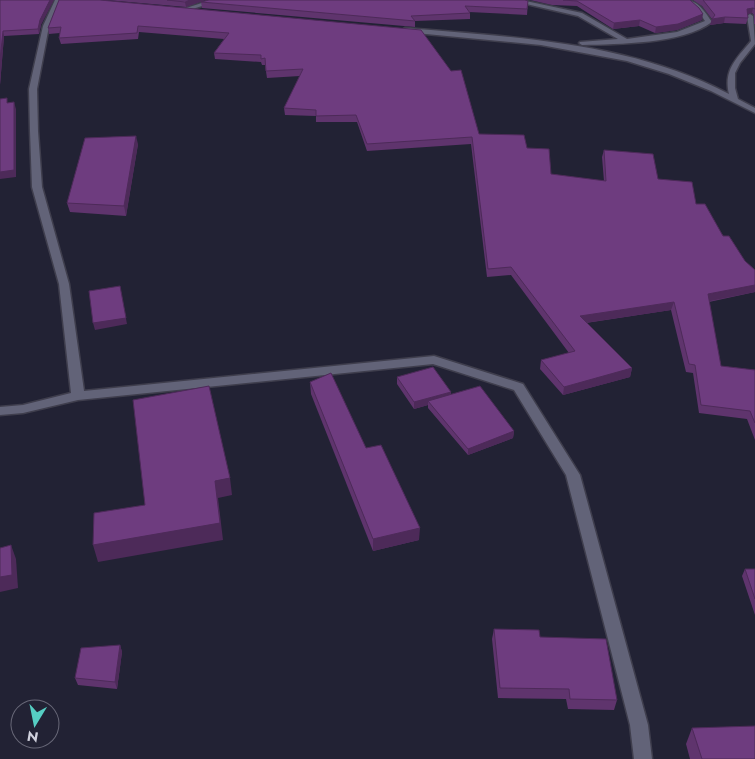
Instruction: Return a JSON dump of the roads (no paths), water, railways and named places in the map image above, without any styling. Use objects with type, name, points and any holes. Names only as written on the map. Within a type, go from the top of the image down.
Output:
[{"type":"street","points":[[58,0],[46,26],[33,90],[34,132],[37,187],[64,284],[78,396]]},
{"type":"street","points":[[183,10],[218,0]]},
{"type":"street","points":[[512,0],[580,14],[626,41]]},
{"type":"street","points":[[552,44],[626,41],[666,37],[694,30],[709,22],[701,11],[688,0]]},
{"type":"street","points":[[173,9],[202,12]]},
{"type":"street","points":[[734,98],[729,83],[731,70],[754,41],[750,16]]},
{"type":"street","points":[[401,29],[552,44],[629,58],[669,71],[734,98],[755,111]]},
{"type":"street","points":[[0,411],[23,409],[78,396],[434,360],[519,387],[573,475],[639,725],[643,759]]}]
